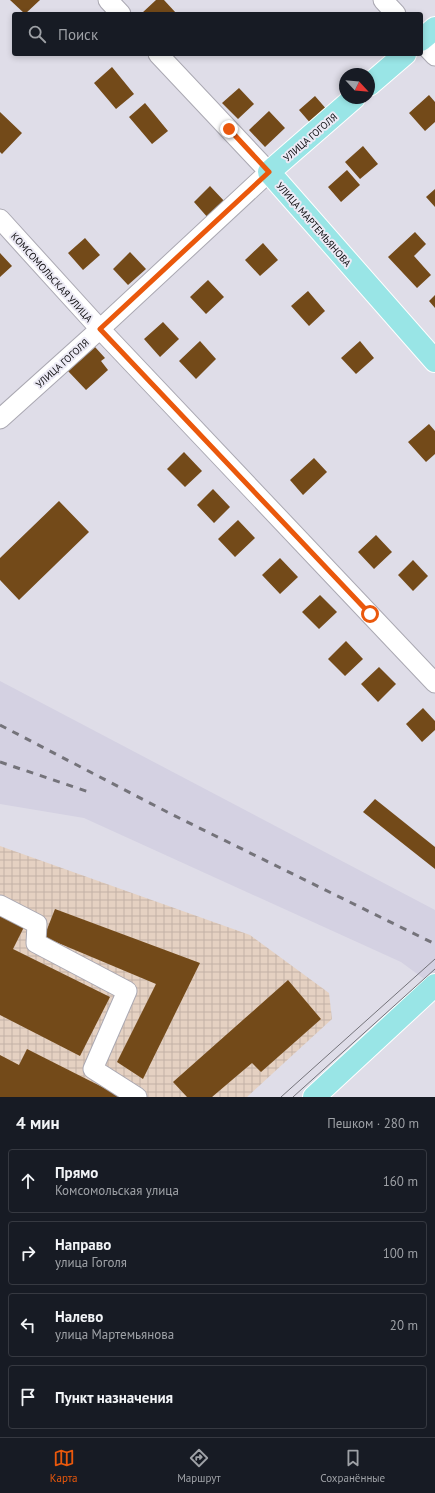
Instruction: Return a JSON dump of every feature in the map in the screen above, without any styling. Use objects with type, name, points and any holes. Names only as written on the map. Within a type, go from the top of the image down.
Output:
[{"type":"main road","points":[[423,38],[435,28]]},
{"type":"main road","points":[[375,80],[403,56]]},
{"type":"main road","name":"УЛИЦА ГОГОЛЯ","points":[[269,172],[347,104]]},
{"type":"main road","name":"УЛИЦА МАРТЕМЬЯНОВА","points":[[269,172],[435,361]]},
{"type":"main road","points":[[314,1097],[431,989]]},
{"type":"street","points":[[108,0],[119,12]]},
{"type":"street","points":[[383,0],[394,12]]},
{"type":"street","points":[[423,42],[435,56]]},
{"type":"street","name":"УЛИЦА МАРТЕМЬЯНОВА","points":[[160,56],[269,172]]},
{"type":"street","name":"УЛИЦА ГОГОЛЯ","points":[[0,419],[100,329],[269,172]]},
{"type":"street","name":"КОМСОМОЛЬСКАЯ УЛИЦА","points":[[0,219],[100,329],[435,682]]},
{"type":"street","points":[[0,905],[38,924],[36,943],[127,991],[92,1069],[137,1097]]},
{"type":"shaded area","points":[[0,681],[435,910],[435,987],[401,962],[84,818],[0,804]]},
{"type":"shaded area","points":[[0,846],[250,935],[329,993],[332,1019],[247,1097],[0,1097]]},
{"type":"building","points":[[10,0],[40,0],[27,12],[23,12]]},
{"type":"building","points":[[156,0],[164,0],[175,12],[143,12]]},
{"type":"building","points":[[112,67],[134,94],[116,109],[94,83]]},
{"type":"building","points":[[239,88],[254,104],[238,119],[222,103]]},
{"type":"building","points":[[429,95],[435,102],[435,122],[425,131],[409,113]]},
{"type":"building","points":[[315,96],[328,111],[312,125],[299,110]]},
{"type":"building","points":[[145,103],[168,131],[152,144],[129,117]]},
{"type":"building","points":[[269,111],[285,128],[265,147],[249,130]]},
{"type":"building","points":[[0,112],[22,133],[2,154],[0,152]]},
{"type":"building","points":[[363,146],[378,164],[360,179],[345,162]]},
{"type":"building","points":[[347,170],[360,185],[341,202],[328,187]]},
{"type":"building","points":[[210,186],[226,203],[209,219],[194,202]]},
{"type":"building","points":[[435,189],[435,207],[426,197]]},
{"type":"building","points":[[415,232],[426,244],[414,256],[431,275],[417,288],[388,257]]},
{"type":"building","points":[[85,238],[100,255],[83,270],[68,253]]},
{"type":"building","points":[[263,243],[278,260],[260,276],[245,260]]},
{"type":"building","points":[[130,252],[146,269],[128,285],[113,269]]},
{"type":"building","points":[[0,253],[12,266],[0,277]]},
{"type":"building","points":[[208,280],[224,297],[206,314],[190,297]]},
{"type":"building","points":[[308,291],[325,311],[309,326],[291,306]]},
{"type":"building","points":[[435,295],[435,308],[429,301]]},
{"type":"building","points":[[163,322],[179,339],[160,357],[144,339]]},
{"type":"building","points":[[200,341],[216,359],[196,379],[179,361]]},
{"type":"building","points":[[360,341],[374,358],[356,374],[341,358]]},
{"type":"building","points":[[95,347],[105,358],[101,361],[108,370],[86,390],[68,371]]},
{"type":"building","points":[[429,424],[435,431],[435,454],[426,462],[408,442]]},
{"type":"building","points":[[184,452],[202,471],[185,487],[167,469]]},
{"type":"building","points":[[314,458],[327,472],[303,495],[290,480]]},
{"type":"building","points":[[213,489],[230,507],[214,523],[197,505]]},
{"type":"building","points":[[59,501],[89,532],[19,600],[0,580],[0,558]]},
{"type":"building","points":[[238,520],[255,538],[235,557],[218,539]]},
{"type":"building","points":[[376,535],[392,552],[374,569],[358,552]]},
{"type":"building","points":[[280,558],[298,577],[280,594],[262,575]]},
{"type":"building","points":[[413,560],[428,576],[413,591],[398,575]]},
{"type":"building","points":[[320,595],[337,612],[319,629],[302,612]]},
{"type":"building","points":[[346,641],[363,659],[345,676],[328,659]]},
{"type":"building","points":[[379,667],[396,684],[378,702],[361,684]]},
{"type":"building","points":[[423,708],[435,721],[435,730],[422,742],[406,724]]},
{"type":"building","points":[[375,799],[435,847],[435,869],[363,812]]},
{"type":"building","points":[[55,909],[200,963],[143,1079],[117,1062],[156,984],[44,937]]},
{"type":"building","points":[[0,910],[26,923],[13,949],[110,997],[80,1056],[0,1015]]},
{"type":"building","points":[[288,980],[321,1019],[261,1072],[252,1063],[212,1097],[187,1097],[173,1082]]},
{"type":"building","points":[[27,1049],[122,1097],[0,1097],[0,1055],[19,1065]]},
{"type":"tram line","points":[[281,1097],[435,959]]},
{"type":"tram line","points":[[293,1097],[435,969]]},
{"type":"railway","points":[[0,725],[171,814],[435,944]]},
{"type":"railway","points":[[0,762],[92,793]]},
{"type":"route","points":[[229,129],[269,172],[100,329],[370,614]]}]
